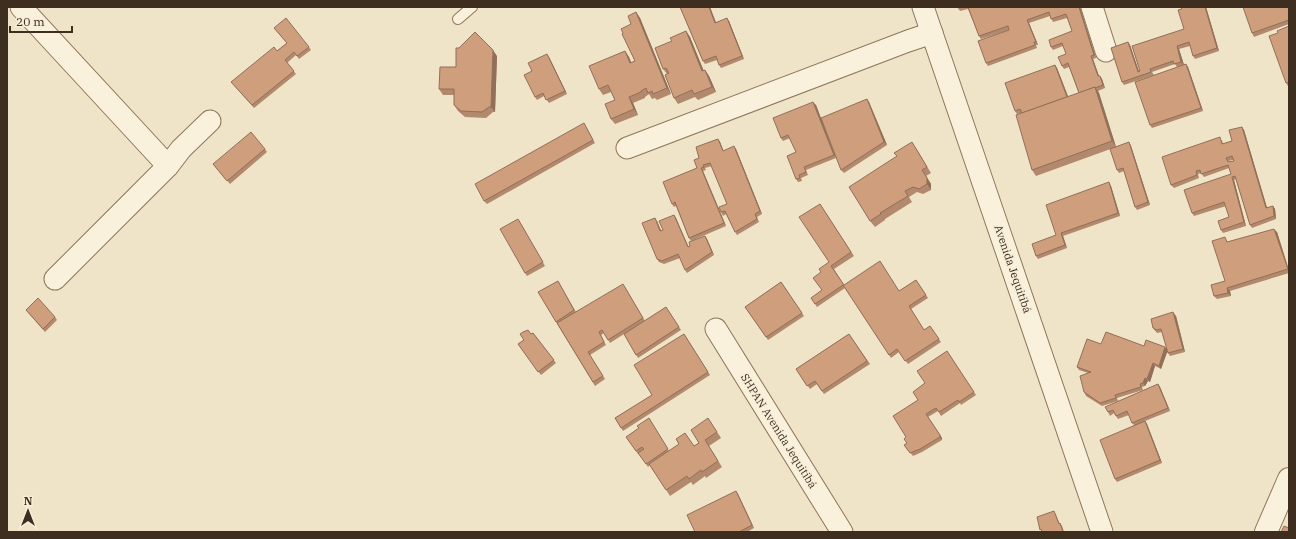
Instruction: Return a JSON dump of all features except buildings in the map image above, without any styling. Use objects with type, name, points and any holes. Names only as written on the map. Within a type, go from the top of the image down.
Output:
[{"type":"street","points":[[20,7],[168,166]]},
{"type":"street","name":"Avenida Jequitibá","points":[[924,7],[1102,532]]},
{"type":"street","points":[[1092,7],[1106,51]]},
{"type":"street","points":[[627,148],[932,33]]},
{"type":"street","points":[[55,279],[168,166],[181,149],[210,121]]},
{"type":"street","name":"SHPAN Avenida Jequitibá","points":[[716,329],[842,532]]},
{"type":"street","points":[[1266,532],[1289,479]]},
{"type":"lane","points":[[458,19],[472,7]]}]
